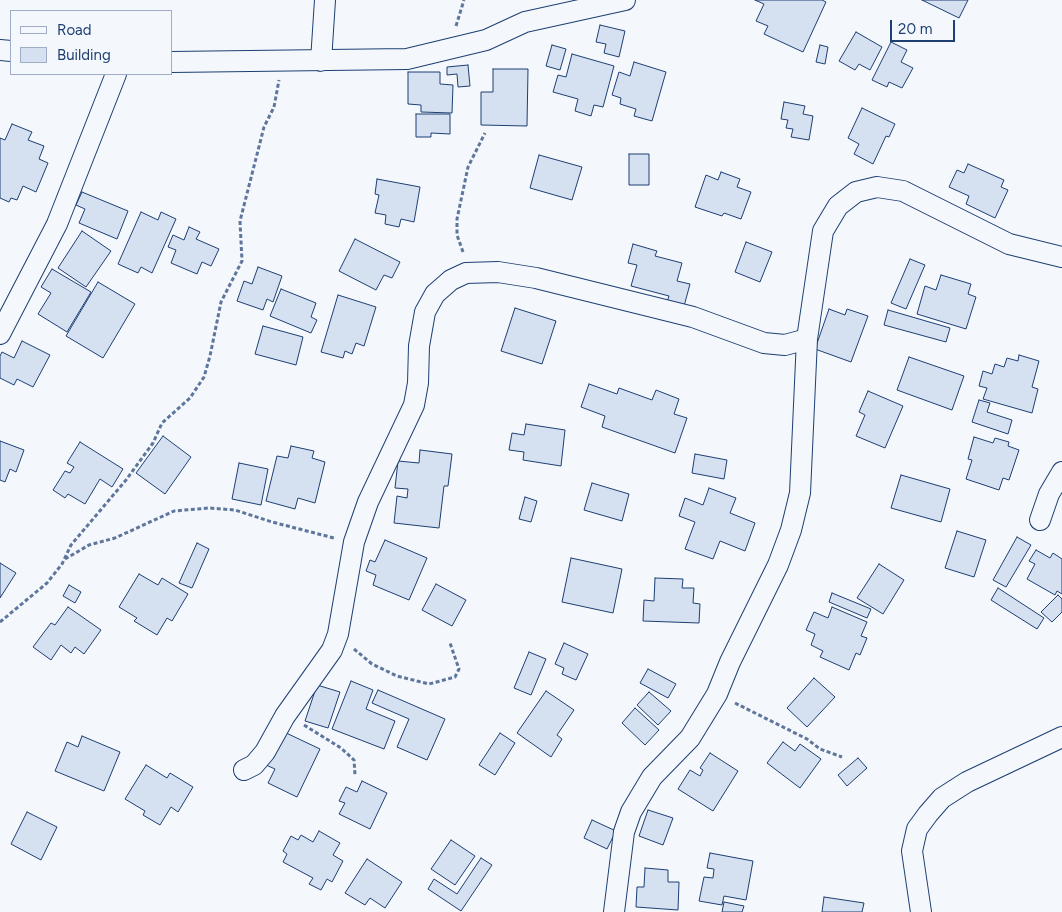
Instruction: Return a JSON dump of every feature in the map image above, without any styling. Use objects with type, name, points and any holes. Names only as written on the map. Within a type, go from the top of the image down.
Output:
[{"type":"street","points":[[321,61],[325,0]]},
{"type":"street","points":[[172,62],[407,59],[486,40],[525,22],[625,0]]},
{"type":"street","points":[[0,334],[58,224],[116,75]]},
{"type":"street","points":[[614,912],[624,832],[631,812],[652,777],[690,738],[717,694],[730,662],[778,565],[791,530],[800,493],[806,339],[823,231],[838,206],[856,192],[877,188],[903,191],[1009,244],[1062,258]]},
{"type":"street","points":[[244,770],[254,765],[265,752],[285,716],[323,666],[338,634],[354,542],[368,502],[414,405],[418,383],[419,346],[425,312],[435,294],[451,280],[466,273],[498,272],[536,278],[693,317],[764,343],[785,345],[806,339]]},
{"type":"street","points":[[1040,520],[1049,494],[1062,472]]},
{"type":"street","points":[[921,912],[912,851],[917,829],[928,814],[942,798],[967,782],[1062,738]]},
{"type":"path","points":[[0,622],[46,583],[65,559],[79,534],[120,486],[153,442],[162,423],[190,398],[204,377],[221,302],[242,261],[240,221],[264,127],[274,107],[279,86],[280,62]]},
{"type":"path","points":[[466,273],[457,235],[457,219],[468,167],[485,133]]},
{"type":"path","points":[[65,559],[89,545],[115,538],[174,511],[209,508],[235,510],[313,534],[354,542]]},
{"type":"path","points":[[338,634],[372,664],[398,676],[429,684],[455,676],[459,669],[450,643]]},
{"type":"path","points":[[717,694],[807,739],[820,749],[842,757]]},
{"type":"path","points":[[285,716],[341,748],[354,760],[355,775]]},
{"type":"building","points":[[755,0],[822,0],[826,2],[803,52],[764,34],[768,26],[756,21],[764,4]]},
{"type":"building","points":[[922,0],[968,0],[959,18]]},
{"type":"building","points":[[600,25],[625,31],[619,57],[604,53],[606,44],[596,42]]},
{"type":"building","points":[[856,32],[882,47],[870,70],[859,64],[855,70],[839,61]]},
{"type":"building","points":[[891,42],[907,50],[901,62],[913,68],[902,88],[889,82],[887,87],[872,80]]},
{"type":"building","points":[[552,45],[566,49],[560,70],[546,66]]},
{"type":"building","points":[[820,45],[828,47],[825,64],[816,62]]},
{"type":"building","points":[[572,54],[614,66],[603,107],[594,105],[591,116],[575,111],[578,99],[553,92],[558,75],[566,77]]},
{"type":"building","points":[[634,62],[666,72],[652,121],[634,116],[636,109],[620,104],[621,98],[612,95],[619,72],[630,76]]},
{"type":"building","points":[[468,65],[470,86],[458,87],[457,74],[447,75],[447,67]]},
{"type":"building","points":[[493,69],[528,69],[527,126],[481,125],[481,92],[493,92]]},
{"type":"building","points":[[408,72],[440,72],[440,84],[453,85],[452,113],[421,112],[421,105],[408,104]]},
{"type":"building","points":[[784,102],[805,106],[803,114],[813,116],[809,140],[791,137],[793,129],[786,128],[788,120],[781,119]]},
{"type":"building","points":[[862,108],[895,124],[889,137],[886,136],[873,164],[854,154],[859,144],[848,138]]},
{"type":"building","points":[[416,114],[450,114],[450,134],[431,133],[431,137],[416,137]]},
{"type":"building","points":[[12,124],[32,132],[28,140],[44,146],[39,159],[48,163],[36,192],[23,186],[17,200],[11,198],[9,202],[0,198],[0,138],[5,140]]},
{"type":"building","points":[[629,154],[649,154],[649,185],[629,185]]},
{"type":"building","points":[[539,155],[582,167],[572,200],[530,188]]},
{"type":"building","points":[[968,164],[1004,180],[1001,187],[1008,190],[995,218],[966,204],[969,196],[949,187],[957,170],[964,173]]},
{"type":"building","points":[[721,172],[740,179],[737,187],[751,192],[741,219],[724,213],[722,216],[695,207],[706,175],[718,180]]},
{"type":"building","points":[[377,179],[420,187],[414,222],[401,219],[399,227],[385,224],[386,215],[375,213],[379,195],[375,194]]},
{"type":"building","points":[[82,192],[128,211],[117,239],[79,223],[85,209],[76,205]]},
{"type":"building","points":[[141,212],[158,220],[161,212],[176,219],[152,273],[141,267],[138,273],[118,264]]},
{"type":"building","points":[[189,227],[200,232],[196,239],[219,249],[211,266],[202,262],[197,274],[171,263],[176,250],[168,247],[173,235],[184,240]]},
{"type":"building","points":[[82,231],[111,251],[86,287],[58,268]]},
{"type":"building","points":[[355,239],[400,262],[392,278],[384,275],[376,290],[339,271]]},
{"type":"building","points":[[746,242],[772,252],[760,282],[735,272]]},
{"type":"building","points":[[633,244],[657,251],[655,256],[682,263],[677,281],[690,284],[683,310],[666,305],[669,296],[631,286],[637,265],[628,263]]},
{"type":"building","points":[[910,259],[925,265],[906,309],[891,303]]},
{"type":"building","points":[[258,267],[282,276],[273,302],[267,299],[263,310],[237,301],[244,281],[252,284]]},
{"type":"building","points":[[52,269],[91,292],[67,332],[38,314],[51,293],[41,287]]},
{"type":"building","points":[[941,275],[971,284],[968,294],[976,297],[966,329],[917,314],[925,286],[936,290]]},
{"type":"building","points":[[98,282],[135,304],[103,358],[66,336]]},
{"type":"building","points":[[281,289],[316,303],[311,317],[317,320],[311,333],[270,316]]},
{"type":"building","points":[[338,295],[376,307],[364,346],[356,343],[352,354],[345,351],[343,358],[321,352]]},
{"type":"building","points":[[515,308],[556,321],[542,364],[501,351]]},
{"type":"building","points":[[829,309],[845,315],[847,309],[868,316],[851,362],[815,349]]},
{"type":"building","points":[[888,310],[950,328],[946,342],[884,325]]},
{"type":"building","points":[[263,326],[303,337],[296,365],[255,354]]},
{"type":"building","points":[[22,341],[50,355],[33,387],[17,379],[14,385],[0,378],[0,356],[2,352],[14,358]]},
{"type":"building","points":[[1019,355],[1039,361],[1032,387],[1038,389],[1032,413],[983,399],[987,388],[979,386],[983,371],[992,374],[995,364],[1004,367],[1007,358],[1018,361]]},
{"type":"building","points":[[909,357],[964,376],[952,410],[897,390]]},
{"type":"building","points":[[589,384],[617,394],[619,388],[652,400],[656,390],[679,399],[674,414],[687,418],[675,453],[602,427],[605,416],[581,407]]},
{"type":"building","points":[[868,391],[903,406],[885,448],[856,436],[865,415],[859,412]]},
{"type":"building","points":[[979,400],[990,403],[987,412],[1012,420],[1008,434],[972,422]]},
{"type":"building","points":[[526,424],[565,430],[561,466],[523,460],[524,452],[509,450],[512,433],[524,435]]},
{"type":"building","points":[[163,436],[191,457],[165,494],[136,473]]},
{"type":"building","points":[[974,437],[993,443],[995,438],[1009,442],[1008,446],[1019,450],[1009,480],[1003,478],[999,490],[966,479],[972,460],[968,459]]},
{"type":"building","points":[[0,441],[24,450],[16,472],[10,469],[5,482],[0,480]]},
{"type":"building","points":[[80,442],[123,469],[112,487],[100,479],[85,504],[68,494],[65,498],[53,490],[65,471],[70,473],[74,467],[67,463]]},
{"type":"building","points":[[291,446],[314,451],[312,458],[325,462],[315,503],[298,498],[295,509],[266,501],[277,456],[288,458]]},
{"type":"building","points":[[420,450],[452,454],[448,486],[444,486],[439,528],[394,523],[397,496],[407,498],[408,489],[395,488],[398,461],[419,463]]},
{"type":"building","points":[[695,454],[727,460],[724,479],[692,473]]},
{"type":"building","points":[[239,463],[268,469],[261,505],[232,499]]},
{"type":"building","points":[[901,475],[950,489],[941,522],[891,508]]},
{"type":"building","points":[[592,483],[629,494],[622,521],[584,510]]},
{"type":"building","points":[[709,488],[736,498],[730,513],[755,523],[745,551],[720,541],[713,559],[685,549],[695,522],[679,516],[685,498],[703,505]]},
{"type":"building","points":[[525,497],[537,501],[531,522],[519,519]]},
{"type":"building","points":[[957,531],[986,540],[974,577],[945,568]]},
{"type":"building","points":[[1017,537],[1031,545],[1006,587],[993,580]]},
{"type":"building","points":[[385,540],[427,558],[409,600],[373,585],[376,575],[366,571],[370,560],[375,562]]},
{"type":"building","points":[[197,543],[209,549],[192,588],[179,583]]},
{"type":"building","points":[[1036,550],[1050,558],[1053,553],[1062,559],[1062,594],[1057,591],[1055,595],[1027,579],[1035,564],[1029,561]]},
{"type":"building","points":[[571,558],[622,569],[613,613],[562,602]]},
{"type":"building","points":[[0,563],[16,573],[0,598]]},
{"type":"building","points":[[879,564],[904,580],[883,614],[857,598]]},
{"type":"building","points":[[139,574],[158,585],[162,578],[188,594],[172,621],[167,618],[157,635],[134,621],[137,618],[119,607]]},
{"type":"building","points":[[655,578],[683,579],[682,588],[694,588],[693,603],[700,604],[699,623],[643,621],[644,600],[654,601]]},
{"type":"building","points":[[436,584],[466,600],[452,626],[422,610]]},
{"type":"building","points":[[69,585],[81,592],[75,603],[63,596]]},
{"type":"building","points":[[998,588],[1044,618],[1037,629],[991,600]]},
{"type":"building","points":[[832,593],[871,609],[867,618],[829,602]]},
{"type":"building","points":[[1058,595],[1062,599],[1062,612],[1052,622],[1041,612]]},
{"type":"building","points":[[68,607],[101,630],[84,654],[75,647],[71,653],[61,645],[51,660],[33,647],[51,623],[55,625]]},
{"type":"building","points":[[832,607],[867,622],[861,636],[867,638],[860,655],[856,653],[849,670],[820,657],[823,651],[811,645],[815,634],[806,630],[814,612],[828,618]]},
{"type":"building","points":[[564,643],[588,654],[576,680],[562,674],[564,668],[555,664]]},
{"type":"building","points":[[529,652],[546,659],[531,695],[514,688]]},
{"type":"building","points":[[648,669],[676,684],[668,698],[640,683]]},
{"type":"building","points":[[814,678],[835,697],[807,727],[787,708]]},
{"type":"building","points":[[351,681],[373,690],[366,709],[395,721],[384,749],[332,729]]},
{"type":"building","points":[[317,685],[340,692],[328,728],[305,721]]},
{"type":"building","points":[[378,690],[445,719],[427,760],[397,747],[409,719],[372,703]]},
{"type":"building","points":[[546,691],[574,710],[557,735],[562,739],[551,757],[517,733]]},
{"type":"building","points":[[649,692],[671,711],[658,725],[637,705]]},
{"type":"building","points":[[635,708],[659,730],[645,745],[622,723]]},
{"type":"building","points":[[282,731],[320,749],[297,797],[268,783],[275,769],[266,765]]},
{"type":"building","points":[[500,733],[515,743],[495,775],[479,765]]},
{"type":"building","points":[[82,736],[120,752],[104,791],[55,771],[67,742],[78,747]]},
{"type":"building","points":[[783,742],[795,751],[800,744],[821,759],[800,788],[767,763]]},
{"type":"building","points":[[710,753],[738,771],[713,811],[678,789],[690,770],[700,776],[703,770],[700,768]]},
{"type":"building","points":[[858,758],[867,768],[847,786],[838,775]]},
{"type":"building","points":[[146,765],[167,778],[170,773],[193,787],[178,812],[171,807],[160,825],[143,815],[145,811],[125,799]]},
{"type":"building","points":[[362,781],[387,793],[370,829],[339,814],[345,803],[339,801],[346,787],[357,792]]},
{"type":"building","points":[[648,810],[673,818],[663,845],[639,836]]},
{"type":"building","points":[[27,812],[57,827],[41,860],[11,844]]},
{"type":"building","points":[[592,820],[616,831],[607,849],[584,838]]},
{"type":"building","points":[[319,831],[340,843],[333,855],[343,861],[332,882],[327,879],[321,890],[309,884],[313,878],[283,862],[287,854],[283,851],[291,836],[298,840],[301,835],[313,842]]},
{"type":"building","points":[[451,840],[475,856],[455,885],[431,869]]},
{"type":"building","points":[[710,853],[753,861],[746,900],[724,896],[722,905],[699,901],[704,877],[713,878],[714,869],[707,868]]},
{"type":"building","points":[[481,858],[492,865],[461,911],[428,889],[434,879],[457,894]]},
{"type":"building","points":[[367,859],[402,882],[385,908],[370,898],[365,905],[345,893]]},
{"type":"building","points":[[645,868],[668,870],[668,882],[679,882],[678,910],[636,907],[637,887],[644,887]]},
{"type":"building","points":[[824,897],[864,903],[862,912],[822,912]]},
{"type":"building","points":[[724,902],[744,906],[742,912],[722,912]]}]
